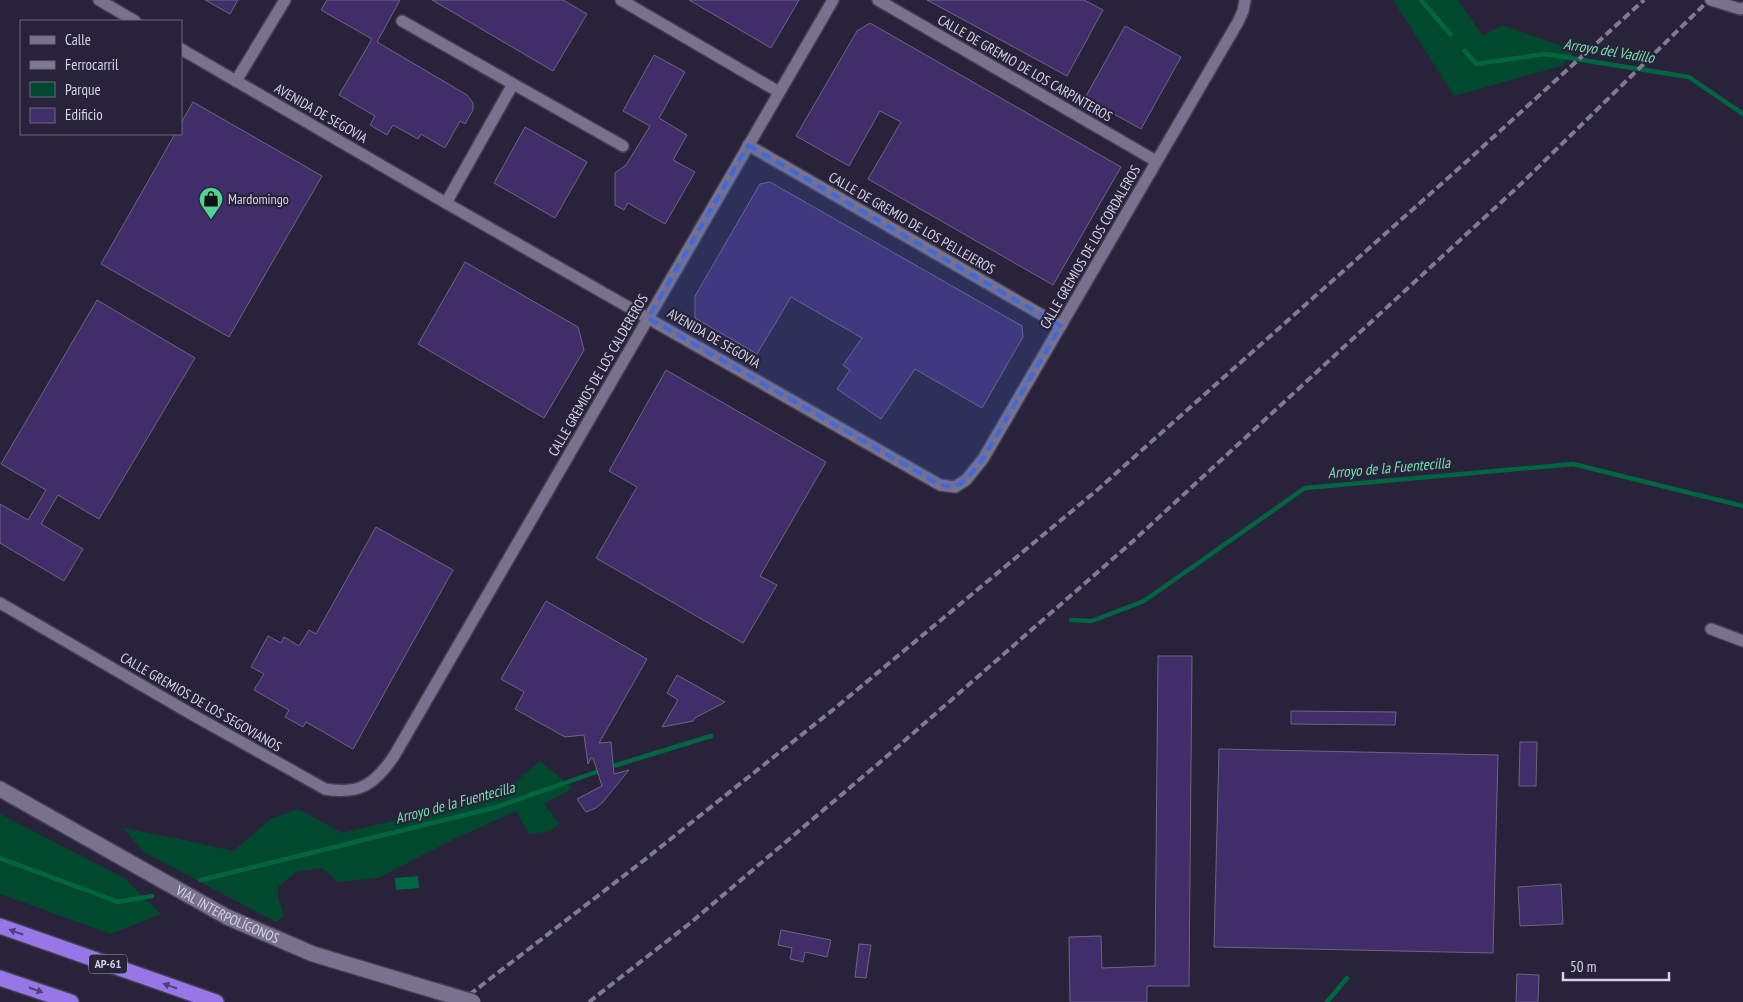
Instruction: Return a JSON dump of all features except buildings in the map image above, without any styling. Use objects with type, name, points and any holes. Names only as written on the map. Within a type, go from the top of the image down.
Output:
[{"type":"highway","name":"AP-61","points":[[0,926],[216,1002]]},
{"type":"highway","points":[[0,978],[72,1002]]},
{"type":"main road","name":"VIAL INTERPOLÍGONOS","points":[[0,789],[227,917],[313,954],[473,1002]]},
{"type":"street","points":[[98,0],[133,20]]},
{"type":"street","points":[[236,81],[285,0]]},
{"type":"street","points":[[621,0],[779,92]]},
{"type":"street","name":"CALLE GREMIOS DE LOS CALDEREROS","points":[[388,765],[833,0]]},
{"type":"street","name":"CALLE DE GREMIO DE LOS CARPINTEROS","points":[[878,0],[1156,161]]},
{"type":"street","name":"CALLE GREMIOS DE LOS CORDALEROS","points":[[940,485],[955,487],[966,480],[983,459],[1238,22],[1245,0]]},
{"type":"street","points":[[1711,0],[1740,9],[1743,8]]},
{"type":"street","points":[[402,21],[623,146]]},
{"type":"street","name":"AVENIDA DE SEGOVIA","points":[[182,50],[446,203],[940,485]]},
{"type":"street","points":[[446,203],[513,84]]},
{"type":"street","name":"CALLE DE GREMIO DE LOS PELLEJEROS","points":[[748,146],[1061,326]]},
{"type":"street","name":"CALLE GREMIOS DE LOS SEGOVIANOS","points":[[0,603],[325,789],[342,792],[356,790],[368,784],[388,765]]},
{"type":"street","points":[[1711,629],[1743,641]]},
{"type":"highlighted area","points":[[748,145],[1061,326],[983,459],[966,480],[955,487],[940,485],[648,318]]},
{"type":"green space","points":[[1393,0],[1458,0],[1483,36],[1502,25],[1576,51],[1561,66],[1454,96]]},
{"type":"green space","points":[[540,761],[573,788],[544,804],[559,823],[551,831],[529,834],[516,811],[456,838],[378,878],[338,882],[322,868],[296,872],[278,887],[278,898],[284,916],[276,922],[144,852],[123,828],[233,851],[271,819],[298,809],[342,833],[408,817],[517,781]]},
{"type":"green space","points":[[0,814],[124,878],[161,914],[111,934],[0,894]]},
{"type":"shaded area","points":[[418,876],[419,888],[396,890],[395,878]]},
{"type":"waterway","name":"Arroyo del Vadillo","points":[[1421,0],[1451,35]]},
{"type":"waterway","name":"Arroyo del Vadillo","points":[[1465,51],[1476,64],[1545,54],[1689,77],[1743,114]]},
{"type":"waterway","name":"Arroyo de la Fuentecilla","points":[[1071,620],[1092,621],[1144,601],[1305,488],[1573,464],[1743,506]]},
{"type":"waterway","name":"Arroyo de la Fuentecilla","points":[[610,767],[711,736]]},
{"type":"waterway","name":"Arroyo de la Fuentecilla","points":[[201,880],[493,808],[602,770]]},
{"type":"waterway","name":"Arroyo de la Fuentecilla","points":[[0,858],[118,902],[152,896]]},
{"type":"waterway","points":[[1327,1002],[1347,978]]},
{"type":"railway","points":[[460,1002],[643,861],[834,709],[1096,491],[1466,162],[1644,0]]},
{"type":"railway","points":[[589,1002],[689,924],[879,763],[1131,543],[1522,183],[1709,0]]},
{"type":"place","name":"Mardomingo","points":[[211,220]]}]
